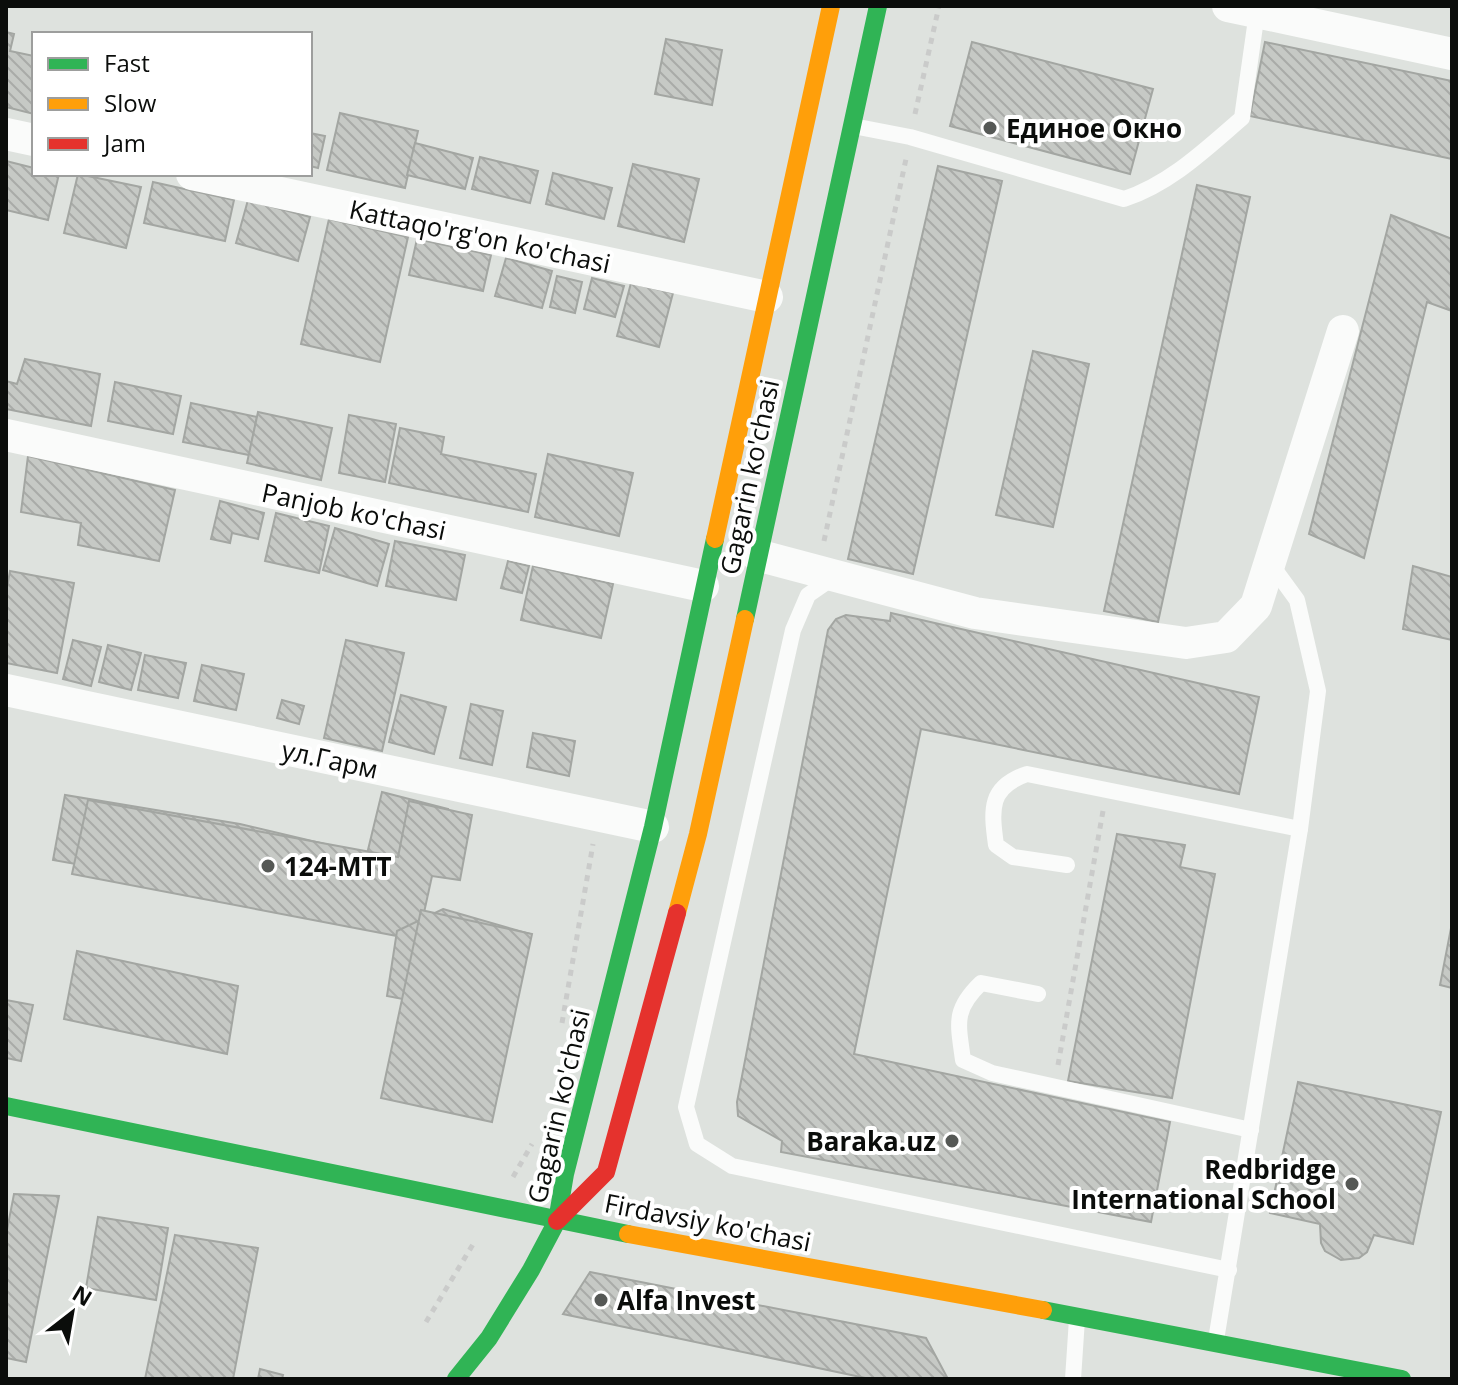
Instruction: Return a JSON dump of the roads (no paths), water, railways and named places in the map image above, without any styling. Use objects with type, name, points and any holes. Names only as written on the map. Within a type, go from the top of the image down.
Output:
[{"type":"main road","name":"Gagarin ko'chasi","points":[[557,1221],[565,1174],[653,827],[831,6]]},
{"type":"main road","name":"Gagarin ko'chasi","points":[[557,1221],[606,1172],[698,834],[878,6]]},
{"type":"main road","name":"Firdavsiy ko'chasi","points":[[6,1106],[557,1221],[1077,1319],[1216,1341],[1402,1379]]},
{"type":"main road","points":[[456,1379],[489,1338],[557,1221]]},
{"type":"street","points":[[1242,9],[1452,54]]},
{"type":"street","points":[[6,134],[32,140]]},
{"type":"street","name":"Kattaqo'rg'on ko'chasi","points":[[201,176],[767,297]]},
{"type":"street","points":[[757,555],[975,613],[1205,643],[1226,637],[1243,623],[1256,606],[1343,331]]},
{"type":"street","name":"Panjob ko'chasi","points":[[6,435],[703,586]]},
{"type":"street","name":"ул.Гарм","points":[[6,690],[653,827]]},
{"type":"lane","points":[[851,126],[910,137],[1124,199],[1150,191],[1242,118],[1242,9]]},
{"type":"lane","points":[[1216,1341],[1300,829],[1318,691],[1297,600],[1270,563]]},
{"type":"lane","points":[[826,574],[808,595],[793,630],[686,1107],[697,1144],[732,1166],[1229,1270]]},
{"type":"lane","points":[[1067,865],[1013,857],[996,845],[993,819],[996,793],[1010,780],[1027,774],[1300,829]]},
{"type":"lane","points":[[1038,994],[981,983],[963,1000],[959,1015],[963,1060],[992,1073],[1251,1130]]},
{"type":"lane","points":[[1073,1379],[1077,1319]]},
{"type":"lane","points":[[1291,1379],[1295,1357]]},
{"type":"place","name":"Единое Окно","points":[[990,128]]},
{"type":"place","name":"124-MTT","points":[[268,866]]},
{"type":"place","name":"Baraka.uz","points":[[952,1141]]},
{"type":"place","name":"Redbridge International School","points":[[1352,1184]]},
{"type":"place","name":"Alfa Invest","points":[[601,1300]]}]
